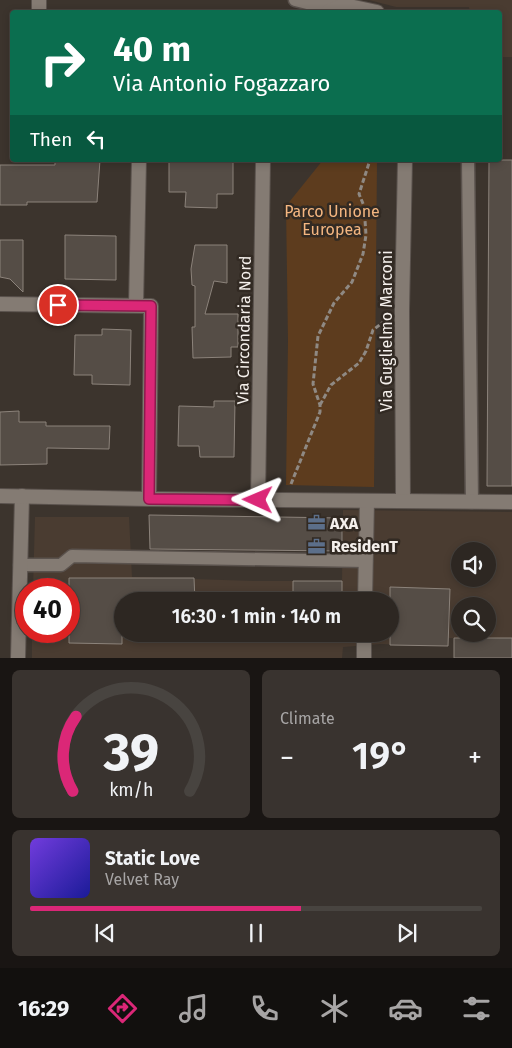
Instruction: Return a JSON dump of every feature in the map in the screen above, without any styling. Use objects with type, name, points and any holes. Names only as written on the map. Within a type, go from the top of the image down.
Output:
[{"type":"street","points":[[329,10],[344,5],[368,10]]},
{"type":"street","points":[[136,306],[139,162]]},
{"type":"street","name":"Via Circondaria Nord","points":[[258,500],[263,162]]},
{"type":"street","name":"Via Guglielmo Marconi","points":[[403,501],[402,310],[406,162]]},
{"type":"street","points":[[0,304],[151,306],[149,499]]},
{"type":"street","points":[[0,496],[512,502]]},
{"type":"street","points":[[18,658],[22,496]]},
{"type":"street","points":[[365,592],[367,501]]},
{"type":"street","points":[[364,642],[364,658]]},
{"type":"lane","points":[[294,0],[315,5],[344,5]]},
{"type":"lane","points":[[468,162],[472,502]]},
{"type":"lane","points":[[20,565],[61,565],[72,556],[366,561]]},
{"type":"path","points":[[284,500],[320,412],[320,405],[313,384],[318,336],[334,303],[352,282],[363,254],[366,235],[365,220],[364,206],[359,194],[369,162]]},
{"type":"path","points":[[320,405],[330,386],[360,363],[373,330]]},
{"type":"shaded area","points":[[369,0],[512,0],[512,57],[502,57],[502,10],[470,10],[469,7],[396,7]]},
{"type":"shaded area","points":[[343,510],[512,512],[512,638],[496,638],[496,597],[451,597],[451,638],[449,638],[448,646],[381,644],[343,647],[342,658],[32,658],[32,643],[80,643],[80,578],[33,578],[35,517],[129,517],[132,577],[254,581],[342,581]]},
{"type":"green space","name":"Parco Unione Europea","points":[[321,162],[377,162],[374,487],[286,485],[288,341],[286,206]]},
{"type":"building","points":[[512,160],[512,486],[487,486],[489,162]]},
{"type":"building","points":[[55,162],[100,162],[97,202],[27,202],[27,205],[0,205],[0,165],[55,165]]},
{"type":"building","points":[[169,162],[233,162],[233,194],[217,194],[217,208],[185,207],[186,192],[169,192]]},
{"type":"building","points":[[65,235],[116,236],[116,280],[65,279]]},
{"type":"building","points":[[0,240],[23,240],[23,292],[10,279],[0,277]]},
{"type":"building","points":[[195,245],[227,245],[227,283],[214,281],[205,314],[238,314],[238,347],[231,347],[231,357],[193,358],[192,327],[195,327],[195,286],[192,285],[191,269]]},
{"type":"building","points":[[102,329],[131,330],[130,385],[92,384],[92,375],[74,375],[75,335],[102,335]]},
{"type":"building","points":[[214,401],[235,401],[234,457],[200,457],[199,446],[178,446],[179,406],[214,407]]},
{"type":"building","points":[[19,411],[19,422],[46,422],[46,426],[110,426],[109,449],[47,448],[47,464],[0,465],[0,412]]},
{"type":"building","points":[[149,515],[342,518],[342,551],[150,549]]},
{"type":"building","points":[[80,578],[194,578],[195,592],[114,592],[114,642],[122,642],[122,644],[69,643],[80,643]]},
{"type":"building","points":[[293,581],[342,581],[342,592],[293,592]]},
{"type":"building","points":[[390,587],[450,589],[448,646],[390,645],[390,642],[399,642],[399,592],[390,592]]},
{"type":"building","points":[[496,638],[512,638],[512,658],[454,658],[454,642],[496,642]]},
{"type":"place","name":"AXA","points":[[316,523]]},
{"type":"place","name":"ResidenT","points":[[317,546]]},
{"type":"route","points":[[58,305],[151,306],[149,499],[258,500]]}]
